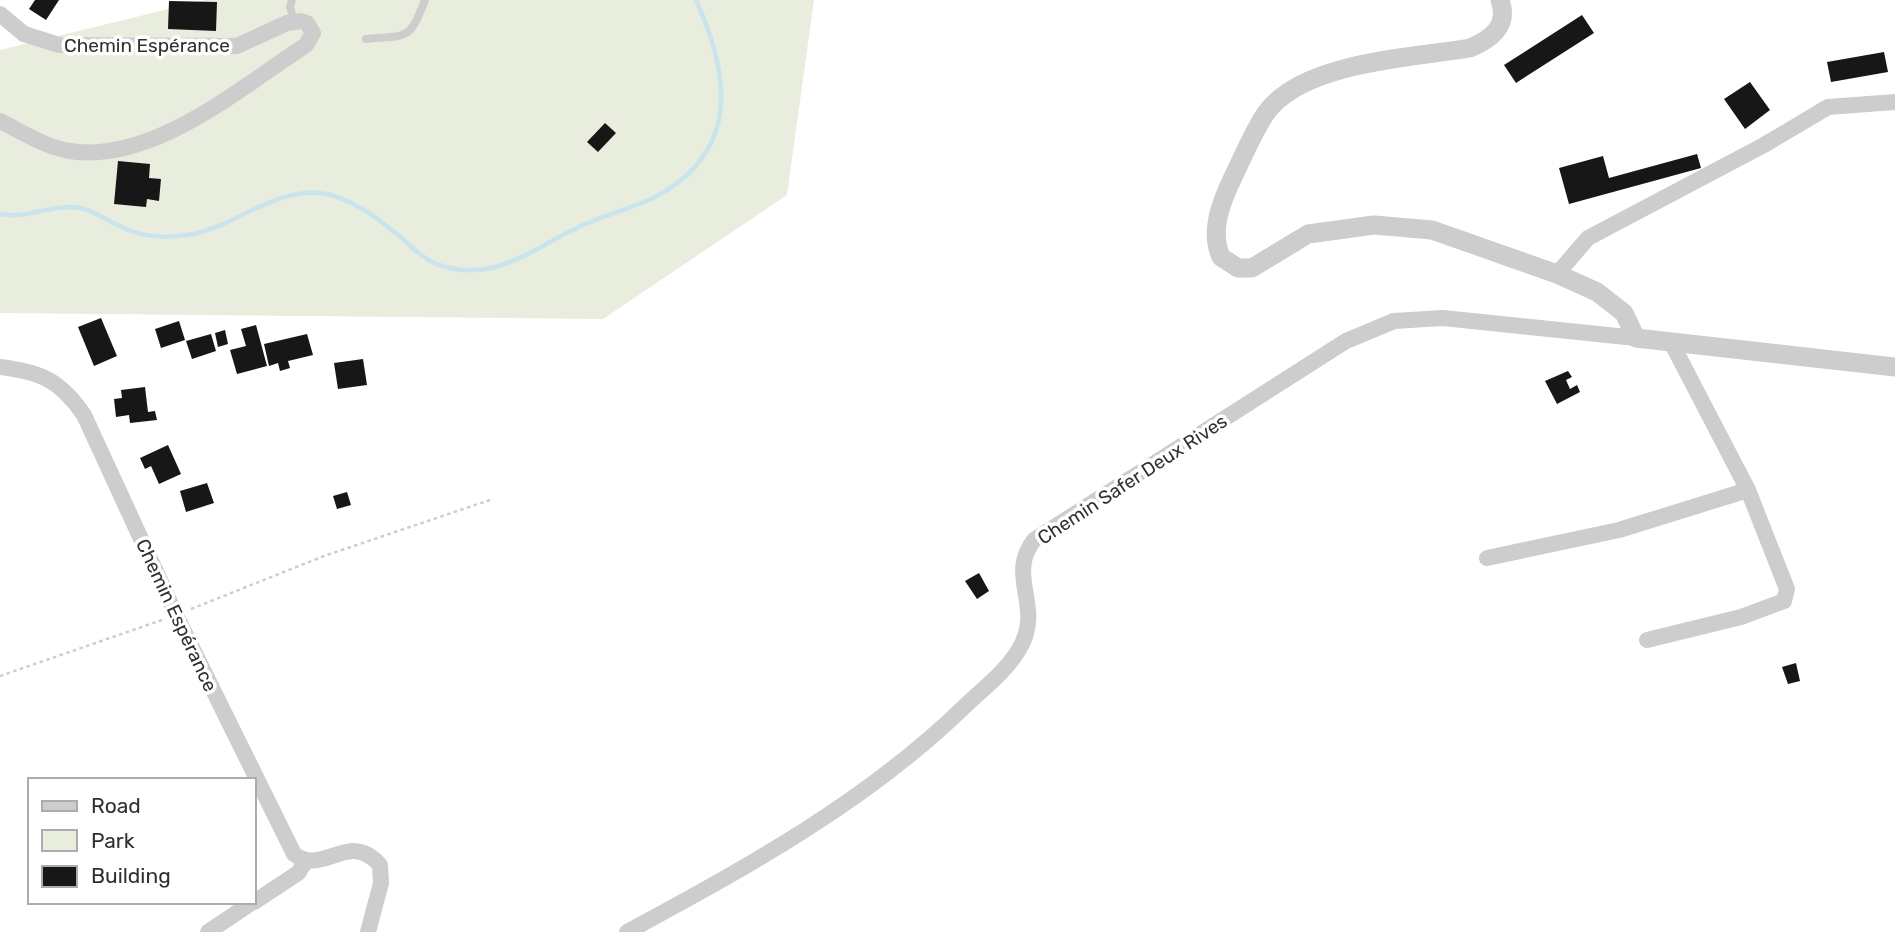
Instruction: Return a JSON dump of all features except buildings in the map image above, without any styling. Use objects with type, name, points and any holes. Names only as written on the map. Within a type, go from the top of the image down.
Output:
[{"type":"street","points":[[1500,0],[1503,17],[1501,26],[1484,42],[1470,48],[1313,76],[1279,98],[1266,113],[1226,192],[1215,235],[1217,248],[1228,264],[1252,268],[1308,234],[1374,225],[1432,230],[1557,274],[1611,302],[1624,313],[1636,338],[1895,367]]},
{"type":"street","name":"Chemin Espérance","points":[[0,14],[24,34],[59,45],[237,46],[294,21]]},
{"type":"street","points":[[0,121],[68,151],[102,153],[165,136],[312,40],[311,26],[294,21]]},
{"type":"street","points":[[1557,274],[1588,238],[1764,145],[1828,107],[1895,102]]},
{"type":"street","name":"Chemin Safer Deux Rives","points":[[627,932],[835,812],[896,768],[934,736],[1019,650],[1031,612],[1022,574],[1022,561],[1034,540],[1346,341],[1394,321],[1443,318],[1636,338]]},
{"type":"street","points":[[1647,640],[1741,617],[1784,601],[1787,589],[1748,490],[1671,342]]},
{"type":"street","name":"Chemin Espérance","points":[[0,367],[33,371],[55,383],[71,397],[84,415],[176,615],[294,854],[306,861]]},
{"type":"street","points":[[1487,558],[1580,540],[1654,521],[1748,490]]},
{"type":"street","points":[[256,900],[298,873],[306,861],[354,850],[374,858],[380,865],[381,883],[368,932]]},
{"type":"street","points":[[208,932],[250,904]]},
{"type":"lane","points":[[292,0],[290,7],[294,21]]},
{"type":"lane","points":[[366,39],[406,36],[414,28],[425,0]]},
{"type":"path","points":[[0,676],[176,615],[324,556],[490,500]]},
{"type":"green space","points":[[206,0],[814,0],[787,195],[603,319],[0,313],[0,50]]},
{"type":"waterway","points":[[0,214],[19,215],[73,207],[90,211],[135,233],[173,237],[209,230],[286,197],[318,193],[341,199],[364,210],[434,263],[459,269],[495,267],[511,262],[586,224],[651,199],[680,181],[700,160],[713,138],[720,113],[721,86],[717,58],[696,0]]}]
